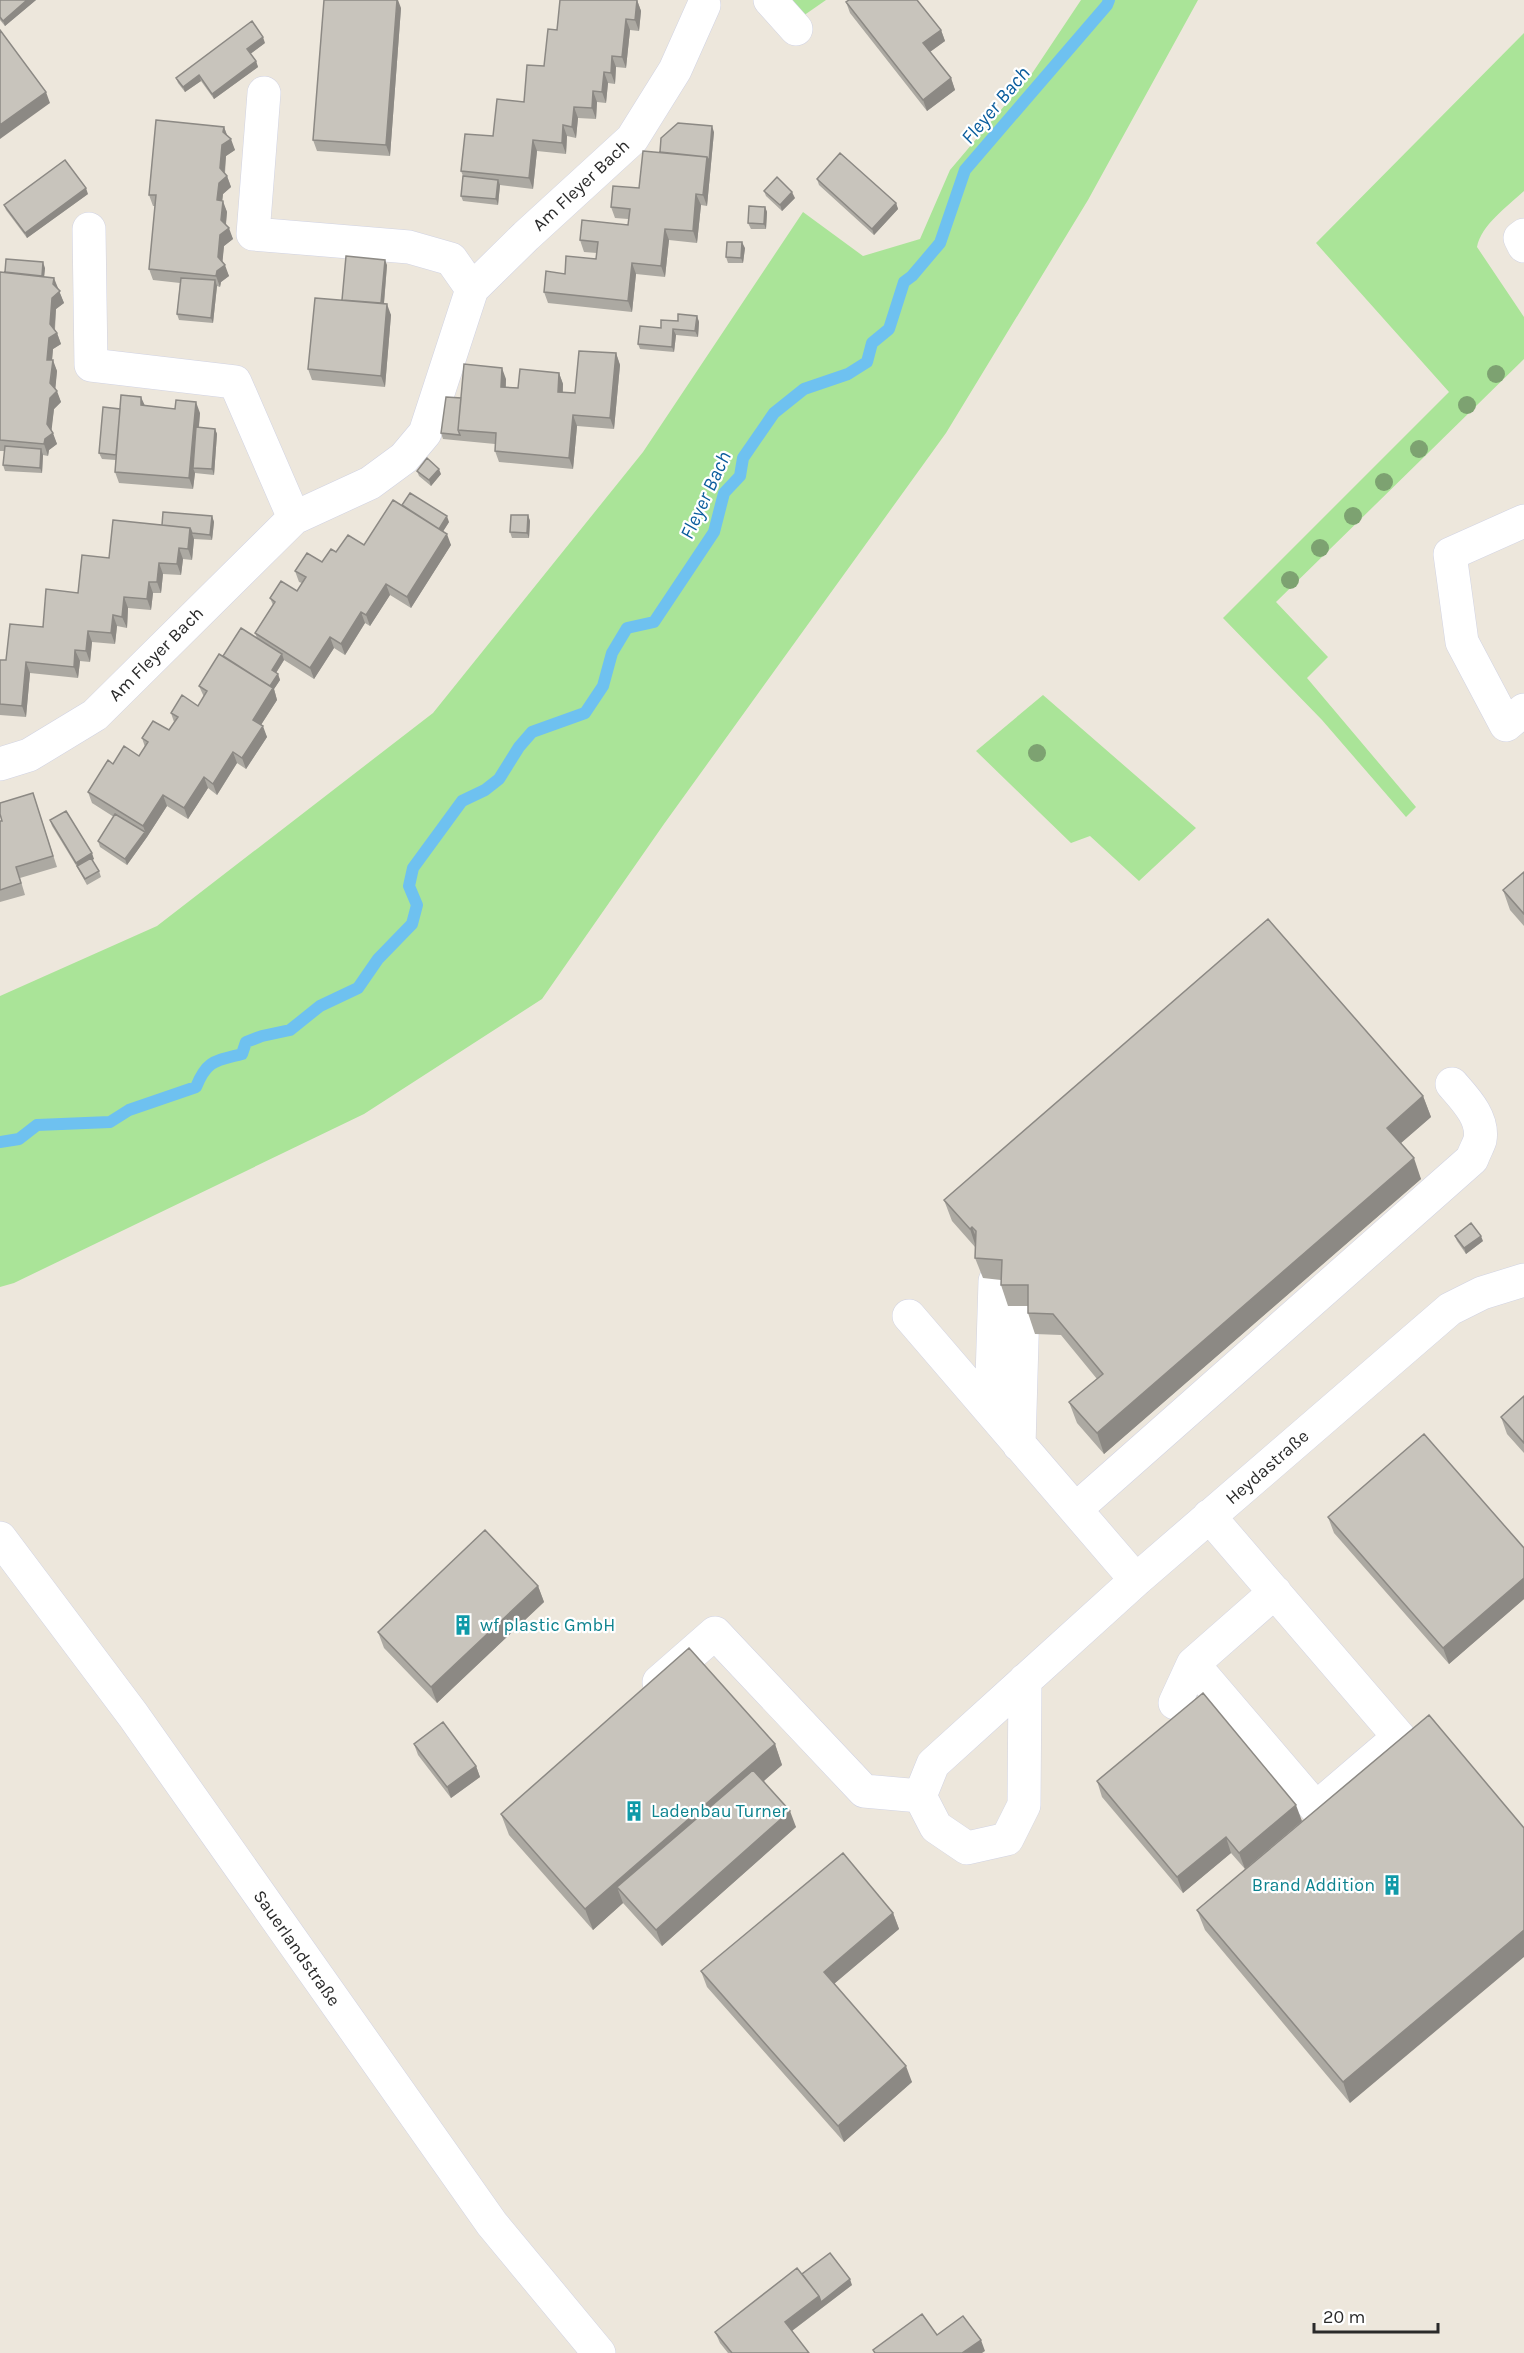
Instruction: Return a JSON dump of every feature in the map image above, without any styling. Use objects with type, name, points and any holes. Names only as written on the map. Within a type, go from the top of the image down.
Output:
[{"type":"street","points":[[770,0],[796,29]]},
{"type":"street","name":"Am Fleyer Bach","points":[[0,764],[30,755],[95,715],[294,518],[370,483],[404,458],[425,433],[472,289],[632,139],[675,70],[704,5]]},
{"type":"street","points":[[264,93],[253,234],[409,247],[451,259],[472,289]]},
{"type":"street","points":[[89,229],[91,364],[235,382],[294,518]]},
{"type":"street","points":[[1524,234],[1520,238],[1524,246]]},
{"type":"street","points":[[1524,521],[1450,554],[1462,642],[1506,725],[1524,710]]},
{"type":"street","points":[[1076,1509],[1472,1159],[1480,1140],[1479,1121],[1467,1101],[1452,1084]]},
{"type":"street","name":"Heydastraße","points":[[920,1796],[933,1764],[1136,1580],[1450,1309],[1482,1293],[1524,1280]]},
{"type":"street","points":[[991,1411],[995,1281]]},
{"type":"street","points":[[1019,1444],[1023,1306]]},
{"type":"street","points":[[909,1316],[1136,1580]]},
{"type":"street","points":[[1193,1664],[1316,1808],[1399,1737],[1209,1516]]},
{"type":"street","name":"Sauerlandstraße","points":[[0,1538],[133,1715],[492,2224],[599,2353]]},
{"type":"street","points":[[1175,1703],[1193,1664],[1275,1592]]},
{"type":"street","points":[[637,1701],[715,1633],[864,1791],[920,1796],[936,1827],[968,1848],[1007,1839],[1024,1805],[1025,1680]]},
{"type":"green space","points":[[790,0],[826,0],[803,16]]},
{"type":"green space","points":[[1081,0],[1198,0],[1088,200],[946,433],[664,824],[542,999],[364,1114],[14,1283],[0,1287],[0,996],[157,926],[433,713],[643,452],[803,212],[863,256],[920,239],[950,170],[1033,72]]},
{"type":"green space","points":[[1524,33],[1524,191],[1489,224],[1477,247],[1524,317],[1524,359],[1276,602],[1328,657],[1307,678],[1416,807],[1406,817],[1322,720],[1223,618],[1449,392],[1316,243]]},
{"type":"green space","points":[[1043,695],[1196,828],[1139,881],[1090,836],[1071,843],[976,751]]},
{"type":"building","points":[[0,0],[27,0],[3,21],[0,17]]},
{"type":"building","points":[[324,0],[397,0],[386,145],[313,140]]},
{"type":"building","points":[[560,0],[637,0],[635,20],[626,19],[622,57],[612,56],[611,73],[604,72],[602,92],[593,91],[592,108],[574,107],[572,127],[563,125],[562,143],[533,140],[529,178],[461,171],[465,134],[493,136],[497,99],[524,102],[527,65],[544,66],[548,29],[557,30]]},
{"type":"building","points":[[849,0],[917,0],[941,30],[923,43],[951,78],[923,100],[846,2]]},
{"type":"building","points":[[252,21],[263,37],[247,49],[256,61],[212,94],[199,75],[183,87],[176,78]]},
{"type":"building","points":[[0,30],[46,92],[0,125]]},
{"type":"building","points":[[156,120],[224,127],[223,132],[231,139],[222,145],[220,168],[227,176],[219,183],[217,200],[223,201],[221,220],[229,228],[220,235],[218,257],[225,265],[217,271],[216,276],[149,269],[156,195],[149,195]]},
{"type":"building","points":[[678,123],[712,126],[709,162],[707,157],[660,152],[661,138]]},
{"type":"building","points":[[643,151],[707,157],[703,195],[696,194],[693,231],[665,229],[661,266],[632,263],[628,301],[544,292],[546,271],[565,274],[566,256],[596,259],[598,242],[580,240],[582,220],[628,225],[630,209],[611,207],[613,186],[639,188]]},
{"type":"building","points":[[840,153],[896,203],[872,229],[817,179]]},
{"type":"building","points":[[65,160],[86,188],[25,233],[4,205]]},
{"type":"building","points":[[463,176],[498,180],[496,199],[461,196]]},
{"type":"building","points":[[777,177],[792,192],[780,205],[764,191]]},
{"type":"building","points":[[749,206],[765,207],[764,224],[748,223]]},
{"type":"building","points":[[727,242],[742,242],[741,258],[726,257]]},
{"type":"building","points":[[346,256],[385,260],[381,303],[342,300]]},
{"type":"building","points":[[6,259],[43,262],[42,276],[5,272]]},
{"type":"building","points":[[0,272],[54,278],[53,284],[60,291],[52,298],[50,324],[57,333],[49,338],[47,360],[53,360],[50,383],[57,391],[50,398],[47,424],[53,433],[45,439],[44,444],[0,440]]},
{"type":"building","points":[[181,278],[215,280],[211,318],[177,314]]},
{"type":"building","points":[[315,298],[387,304],[381,376],[308,369]]},
{"type":"building","points":[[678,314],[697,316],[695,331],[673,329],[672,347],[638,344],[640,326],[661,328],[661,320],[678,321]]},
{"type":"building","points":[[579,351],[616,353],[610,418],[573,415],[569,458],[495,451],[496,433],[458,430],[464,364],[502,368],[501,387],[518,388],[520,369],[559,373],[558,392],[575,393]]},
{"type":"building","points":[[121,395],[141,397],[141,405],[175,409],[176,400],[196,402],[189,478],[115,472]]},
{"type":"building","points":[[446,397],[461,398],[458,430],[460,435],[441,433]]},
{"type":"building","points":[[103,407],[120,409],[116,455],[99,453]]},
{"type":"building","points":[[196,427],[215,429],[212,469],[193,468]]},
{"type":"building","points":[[5,446],[41,449],[40,468],[3,465]]},
{"type":"building","points":[[427,458],[439,469],[429,480],[417,471]]},
{"type":"building","points":[[410,493],[447,516],[439,529],[402,505]]},
{"type":"building","points":[[393,500],[447,534],[407,597],[386,584],[366,615],[361,612],[341,644],[330,637],[310,668],[255,633],[275,602],[270,598],[281,581],[297,591],[306,577],[295,571],[307,553],[322,562],[331,549],[336,552],[348,535],[364,545]]},
{"type":"building","points":[[163,512],[212,516],[210,535],[192,533],[190,528],[162,525]]},
{"type":"building","points":[[511,515],[528,515],[527,533],[510,532]]},
{"type":"building","points":[[113,520],[190,528],[188,549],[179,548],[177,564],[159,563],[157,582],[149,582],[147,599],[124,597],[122,617],[113,615],[111,633],[88,631],[86,651],[75,650],[74,667],[26,662],[22,706],[0,704],[0,660],[6,660],[10,624],[43,627],[46,589],[78,593],[82,555],[109,558]]},
{"type":"building","points":[[241,628],[282,654],[272,670],[278,674],[270,686],[223,656]]},
{"type":"building","points":[[219,654],[273,688],[253,720],[263,726],[242,758],[233,752],[213,784],[204,777],[184,808],[163,795],[143,826],[88,792],[108,760],[113,764],[124,746],[139,756],[148,742],[142,738],[153,721],[169,730],[178,717],[171,713],[182,695],[198,706],[207,691],[199,686]]},
{"type":"building","points":[[33,793],[53,856],[16,867],[21,883],[0,890],[0,821],[2,821],[0,803]]},
{"type":"building","points":[[66,811],[92,853],[76,863],[50,820]]},
{"type":"building","points":[[115,814],[145,832],[125,859],[98,841]]},
{"type":"building","points":[[91,858],[99,871],[85,879],[77,866]]},
{"type":"building","points":[[1524,872],[1524,914],[1503,890]]},
{"type":"building","points":[[1268,919],[1423,1096],[1387,1128],[1414,1158],[1097,1433],[1069,1402],[1103,1374],[1053,1314],[1028,1313],[1028,1285],[1001,1285],[1002,1260],[975,1258],[976,1231],[972,1227],[970,1229],[944,1200]]},
{"type":"building","points":[[1471,1223],[1481,1236],[1464,1248],[1455,1236]]},
{"type":"building","points":[[1524,1396],[1524,1443],[1501,1417]]},
{"type":"building","points":[[1424,1434],[1524,1548],[1524,1578],[1443,1648],[1328,1517]]},
{"type":"building","name":"wf plastic GmbH","points":[[485,1530],[538,1586],[431,1687],[378,1632]]},
{"type":"building","name":"Ladenbau Turner","points":[[689,1648],[775,1744],[585,1909],[501,1814]]},
{"type":"building","name":"Brand Addition","points":[[1203,1693],[1296,1805],[1239,1853],[1226,1837],[1177,1877],[1097,1781]]},
{"type":"building","name":"Brand Addition","points":[[1429,1715],[1524,1828],[1524,1930],[1343,2082],[1197,1910]]},
{"type":"building","points":[[443,1722],[476,1766],[447,1787],[414,1744]]},
{"type":"building","points":[[753,1770],[790,1811],[656,1930],[617,1887]]},
{"type":"building","points":[[843,1853],[893,1913],[824,1972],[906,2066],[838,2126],[701,1971]]},
{"type":"building","points":[[830,2253],[850,2279],[821,2302],[802,2274]]},
{"type":"building","points":[[797,2268],[819,2296],[785,2322],[809,2353],[732,2353],[715,2332]]},
{"type":"building","points":[[922,2314],[937,2335],[963,2316],[981,2340],[962,2353],[875,2353],[873,2350]]},
{"type":"waterway","name":"Fleyer Bach","points":[[0,1142],[19,1139],[37,1125],[110,1122],[129,1110],[196,1087],[208,1067],[218,1060],[242,1054],[246,1042],[290,1030],[320,1006],[358,988],[378,959],[412,924],[417,905],[409,886],[413,868],[462,801],[485,790],[499,779],[519,747],[532,732],[585,713],[603,686],[612,653],[627,628],[654,622],[714,532],[724,493],[740,476],[743,458],[774,413],[804,389],[848,374],[867,362],[872,343],[889,329],[904,282],[912,276],[940,243],[965,170],[1109,0]]},
{"type":"place","name":"wf plastic GmbH","points":[[463,1625]]},
{"type":"place","name":"Ladenbau Turner","points":[[634,1811]]},
{"type":"place","name":"Brand Addition","points":[[1392,1885]]}]
